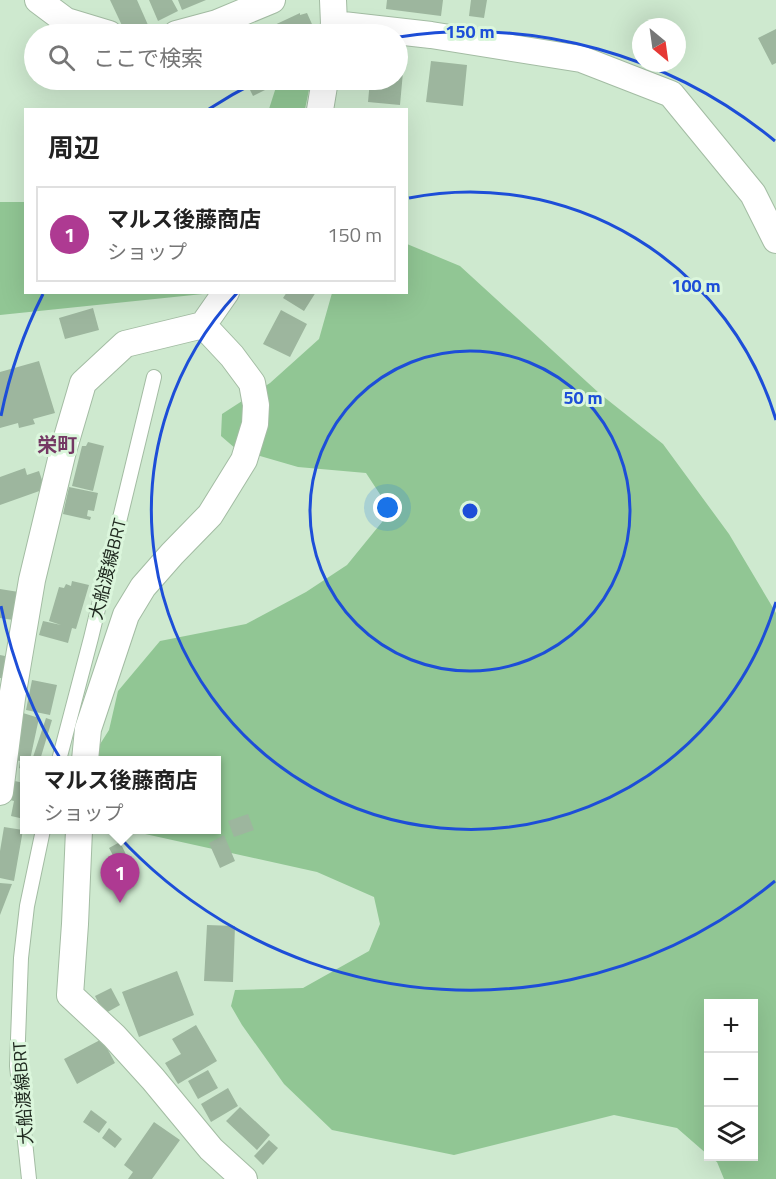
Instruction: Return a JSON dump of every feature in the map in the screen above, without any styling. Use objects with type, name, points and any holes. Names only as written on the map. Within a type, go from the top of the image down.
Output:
[{"type":"street","points":[[38,0],[66,21],[76,24]]},
{"type":"street","points":[[213,24],[272,0]]},
{"type":"street","points":[[333,20],[359,24]]},
{"type":"street","points":[[408,31],[581,59],[671,94],[753,194],[776,240]]},
{"type":"street","points":[[320,108],[323,90]]},
{"type":"street","points":[[0,786],[6,698],[63,451],[82,383],[125,344],[203,325],[225,294]]},
{"type":"street","points":[[85,756],[88,729],[126,615],[143,587],[210,515],[244,460],[255,424],[256,405],[252,383],[232,356],[203,325]]},
{"type":"street","points":[[79,834],[70,995],[114,1036],[211,1149],[244,1179]]},
{"type":"lane","name":"大船渡線BRT","points":[[60,756],[154,376]]},
{"type":"lane","name":"大船渡線BRT","points":[[29,1179],[18,1066],[21,958],[27,906],[42,834]]},
{"type":"green space","points":[[275,90],[309,90],[305,108],[269,108]]},
{"type":"green space","points":[[0,202],[24,202],[24,294],[203,294],[0,315]]},
{"type":"green space","points":[[408,244],[460,266],[599,393],[663,444],[729,534],[776,613],[776,1179],[724,1179],[716,1161],[758,1161],[758,999],[704,999],[704,1152],[677,1128],[614,1115],[454,1155],[332,1130],[284,1084],[242,1025],[231,1006],[235,990],[303,988],[369,951],[380,924],[374,897],[317,872],[145,834],[221,834],[221,756],[93,756],[109,730],[118,691],[160,641],[246,624],[306,592],[347,565],[391,511],[366,473],[298,467],[236,449],[221,436],[222,414],[270,383],[319,339],[332,294],[408,294]]},
{"type":"building","points":[[110,0],[137,0],[148,24],[121,24]]},
{"type":"building","points":[[149,0],[172,0],[178,11],[158,21]]},
{"type":"building","points":[[178,0],[206,0],[182,10]]},
{"type":"building","points":[[387,0],[443,0],[441,16],[386,9]]},
{"type":"building","points":[[471,0],[487,0],[484,18],[469,16]]},
{"type":"building","points":[[300,13],[300,15],[307,13],[312,24],[277,24]]},
{"type":"building","points":[[776,29],[776,63],[772,65],[758,38]]},
{"type":"building","points":[[431,61],[467,65],[463,106],[426,102]]},
{"type":"building","points":[[250,90],[265,90],[253,96]]},
{"type":"building","points":[[369,90],[401,90],[400,105],[368,102]]},
{"type":"building","points":[[286,294],[315,294],[304,311],[283,298]]},
{"type":"building","points":[[93,308],[99,330],[65,339],[59,318]]},
{"type":"building","points":[[281,310],[307,324],[290,357],[263,344]]},
{"type":"building","points":[[39,361],[55,413],[33,419],[35,424],[19,428],[18,423],[0,428],[0,372]]},
{"type":"building","points":[[88,442],[104,446],[93,491],[72,486],[82,446],[86,446]]},
{"type":"building","points":[[25,468],[27,475],[39,471],[45,489],[0,505],[0,477]]},
{"type":"building","points":[[69,487],[98,493],[94,511],[88,510],[87,516],[91,517],[90,520],[63,514]]},
{"type":"building","points":[[72,581],[89,585],[76,629],[72,628],[68,643],[39,635],[43,621],[61,625],[49,621],[59,587],[64,588],[66,584],[71,586]]},
{"type":"building","points":[[0,589],[25,593],[20,621],[0,618]]},
{"type":"building","points":[[0,655],[10,657],[7,679],[0,678]]},
{"type":"building","points":[[32,680],[57,685],[50,715],[26,710]]},
{"type":"building","points":[[23,713],[39,718],[31,756],[20,756],[20,761],[11,759]]},
{"type":"building","points":[[46,718],[52,720],[41,756],[33,756]]},
{"type":"building","points":[[10,780],[20,782],[20,818],[11,816],[14,801],[10,800],[13,788]]},
{"type":"building","points":[[248,814],[254,830],[234,837],[228,821]]},
{"type":"building","points":[[4,827],[20,830],[20,834],[22,834],[14,881],[0,878],[0,851]]},
{"type":"building","points":[[224,835],[235,861],[220,868],[209,843]]},
{"type":"building","points":[[120,842],[132,867],[122,872],[109,848]]},
{"type":"building","points":[[0,883],[12,884],[0,915]]},
{"type":"building","points":[[207,925],[235,926],[233,982],[204,981]]},
{"type":"building","points":[[177,971],[194,1015],[139,1037],[122,992]]},
{"type":"building","points":[[111,988],[120,1005],[104,1014],[95,996]]},
{"type":"building","points":[[196,1025],[217,1061],[178,1084],[165,1063],[181,1054],[172,1039]]},
{"type":"building","points":[[102,1039],[115,1063],[77,1084],[64,1059]]},
{"type":"building","points":[[208,1070],[218,1088],[198,1099],[188,1081]]},
{"type":"building","points":[[228,1088],[238,1106],[211,1122],[201,1104]]},
{"type":"building","points":[[240,1107],[270,1135],[257,1150],[226,1121]]},
{"type":"building","points":[[91,1110],[107,1122],[99,1133],[83,1122]]},
{"type":"building","points":[[154,1122],[180,1140],[152,1179],[128,1179],[133,1172],[124,1165]]},
{"type":"building","points":[[109,1128],[122,1139],[115,1148],[102,1138]]},
{"type":"building","points":[[269,1140],[278,1148],[263,1165],[254,1156]]},
{"type":"place","name":"マルス後藤商店","points":[[120,903]]},
{"type":"district","name":"栄町","points":[[57,445]]}]
